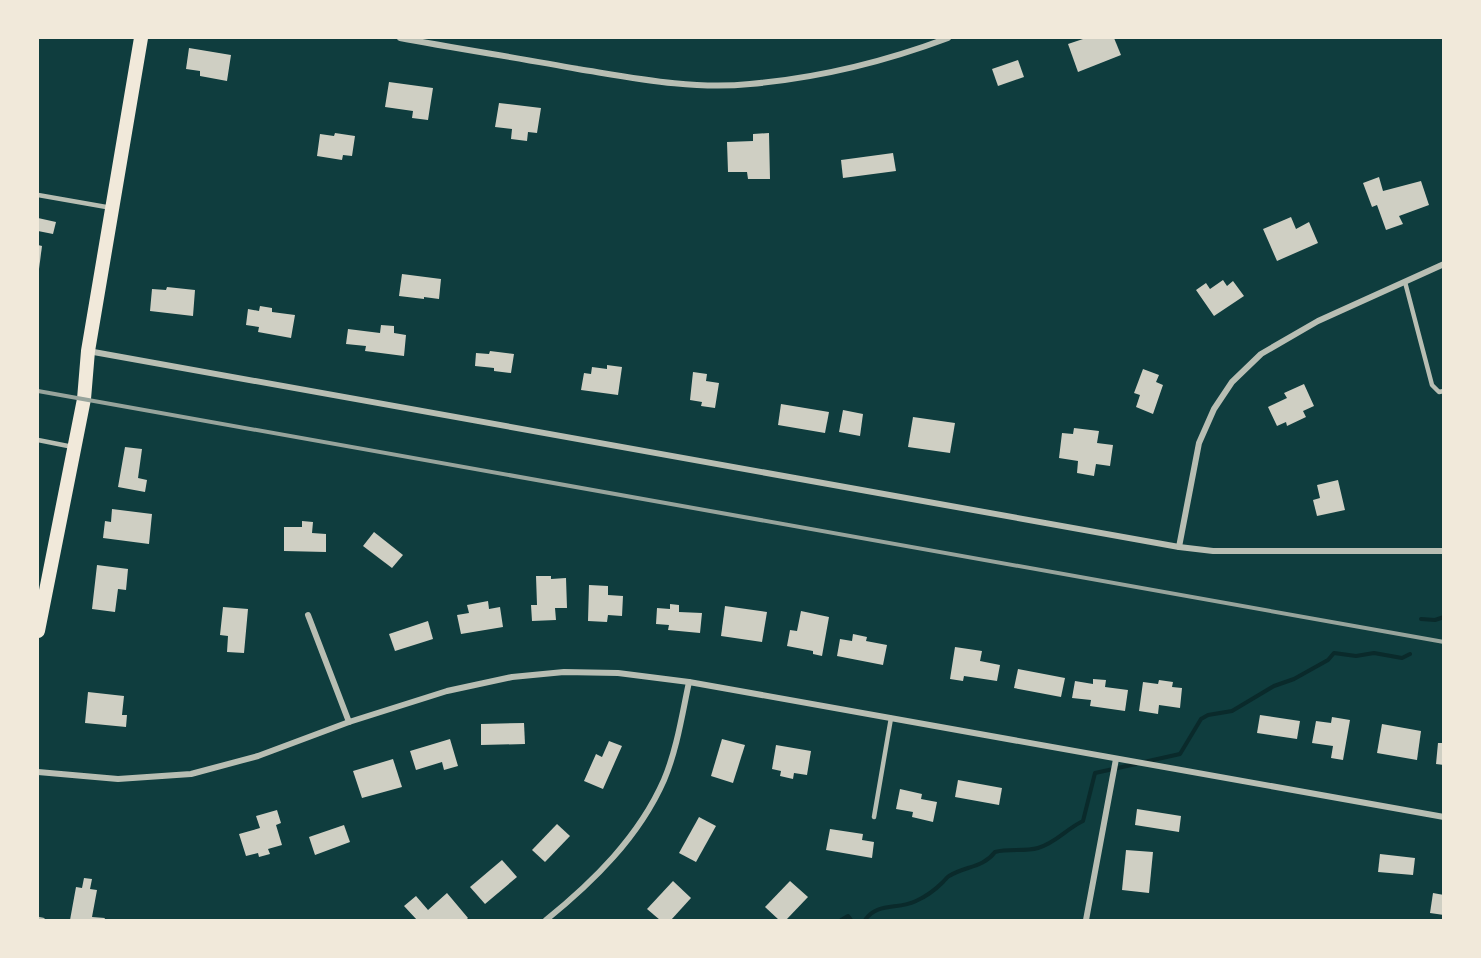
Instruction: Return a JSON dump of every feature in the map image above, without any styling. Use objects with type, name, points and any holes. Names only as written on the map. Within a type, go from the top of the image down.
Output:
[{"type":"main road","points":[[38,631],[43,576],[84,399],[88,351],[141,38]]},
{"type":"street","points":[[400,38],[681,84],[748,85],[843,71],[911,52],[948,38]]},
{"type":"street","points":[[1179,547],[1199,444],[1214,409],[1232,382],[1261,354],[1318,321],[1443,264]]},
{"type":"street","points":[[88,351],[1179,547],[1213,551],[1443,551]]},
{"type":"street","points":[[308,615],[349,722]]},
{"type":"street","points":[[38,772],[118,779],[190,774],[258,756],[349,722],[447,691],[512,677],[564,672],[597,672],[689,682],[1443,817]]},
{"type":"street","points":[[546,921],[599,873],[634,834],[664,780],[677,738],[689,682]]},
{"type":"street","points":[[1086,921],[1116,759]]},
{"type":"lane","points":[[38,195],[112,208]]},
{"type":"lane","points":[[1405,282],[1432,385],[1439,392],[1443,391]]},
{"type":"lane","points":[[38,440],[74,447]]},
{"type":"lane","points":[[874,817],[891,718]]},
{"type":"lane","points":[[38,919],[43,921]]},
{"type":"building","points":[[1086,38],[1114,38],[1121,55],[1078,72],[1068,44]]},
{"type":"building","points":[[189,48],[231,55],[227,81],[200,76],[200,71],[186,69]]},
{"type":"building","points":[[1018,60],[1024,77],[998,86],[992,69]]},
{"type":"building","points":[[389,82],[433,88],[428,120],[412,118],[413,111],[385,107]]},
{"type":"building","points":[[499,103],[541,108],[537,133],[528,132],[527,141],[511,139],[512,129],[495,127]]},
{"type":"building","points":[[335,133],[355,136],[352,156],[343,155],[342,160],[317,156],[320,134],[334,136]]},
{"type":"building","points":[[769,133],[770,179],[748,179],[747,172],[728,172],[727,142],[753,141],[753,134]]},
{"type":"building","points":[[893,153],[896,171],[843,178],[841,160]]},
{"type":"building","points":[[1379,177],[1383,191],[1421,181],[1429,205],[1399,216],[1403,224],[1386,230],[1377,205],[1372,207],[1363,183]]},
{"type":"building","points":[[1291,217],[1296,229],[1309,222],[1318,243],[1277,261],[1263,229]]},
{"type":"building","points":[[38,218],[56,222],[53,234],[38,231]]},
{"type":"building","points":[[38,245],[42,246],[39,269],[38,269]]},
{"type":"building","points":[[402,274],[441,279],[439,299],[399,296]]},
{"type":"building","points":[[1223,280],[1227,286],[1233,281],[1244,296],[1214,316],[1196,290],[1206,283],[1210,289]]},
{"type":"building","points":[[167,287],[195,290],[193,316],[150,311],[152,289],[166,290]]},
{"type":"building","points":[[260,306],[272,308],[272,312],[295,315],[291,338],[258,332],[259,327],[246,325],[248,309],[259,311]]},
{"type":"building","points":[[381,325],[394,326],[394,333],[406,335],[404,356],[365,351],[366,346],[346,344],[348,329],[380,333]]},
{"type":"building","points":[[490,351],[514,354],[511,373],[475,366],[476,353],[489,354]]},
{"type":"building","points":[[607,365],[622,367],[618,395],[581,390],[584,373],[591,374],[592,367],[607,369]]},
{"type":"building","points":[[1143,369],[1159,375],[1156,382],[1163,385],[1153,414],[1136,407],[1140,395],[1134,393]]},
{"type":"building","points":[[693,372],[707,374],[706,381],[719,383],[715,408],[701,406],[702,402],[690,400]]},
{"type":"building","points":[[1304,384],[1314,406],[1303,411],[1306,417],[1287,426],[1286,422],[1277,426],[1268,407],[1287,398],[1284,393]]},
{"type":"building","points":[[781,404],[829,412],[825,433],[778,425]]},
{"type":"building","points":[[843,410],[863,414],[860,436],[839,432]]},
{"type":"building","points":[[913,417],[955,423],[950,453],[908,447]]},
{"type":"building","points":[[1074,428],[1099,431],[1097,443],[1113,445],[1110,466],[1096,464],[1094,476],[1077,473],[1078,461],[1059,458],[1062,433],[1073,434]]},
{"type":"building","points":[[125,447],[142,449],[138,478],[147,480],[145,492],[118,487]]},
{"type":"building","points":[[1338,480],[1345,510],[1317,516],[1313,500],[1320,498],[1317,485]]},
{"type":"building","points":[[112,509],[152,514],[149,544],[103,538],[105,521],[111,522]]},
{"type":"building","points":[[302,521],[313,522],[312,533],[326,534],[326,552],[284,551],[284,527],[302,527]]},
{"type":"building","points":[[374,532],[403,555],[392,568],[363,546]]},
{"type":"building","points":[[97,565],[128,569],[126,590],[118,589],[115,612],[92,609]]},
{"type":"building","points":[[536,576],[551,576],[551,579],[566,578],[567,608],[555,608],[556,620],[532,621],[531,605],[537,605]]},
{"type":"building","points":[[589,585],[608,586],[608,595],[623,596],[622,616],[608,615],[607,622],[588,621]]},
{"type":"building","points":[[488,601],[489,609],[500,607],[503,627],[461,634],[457,615],[469,613],[467,605]]},
{"type":"building","points":[[670,604],[679,605],[679,612],[702,613],[700,633],[668,630],[669,625],[656,624],[657,608],[670,609]]},
{"type":"building","points":[[725,606],[767,612],[762,642],[721,636]]},
{"type":"building","points":[[223,607],[248,609],[244,653],[227,652],[228,636],[220,635]]},
{"type":"building","points":[[801,611],[829,617],[822,656],[813,654],[813,651],[787,646],[790,630],[797,631]]},
{"type":"building","points":[[428,621],[433,639],[395,651],[389,634]]},
{"type":"building","points":[[853,634],[867,637],[866,641],[887,645],[883,665],[837,656],[840,639],[852,641]]},
{"type":"building","points":[[955,647],[982,651],[980,661],[1000,665],[997,681],[964,676],[963,681],[950,679]]},
{"type":"building","points":[[1018,669],[1065,678],[1061,697],[1014,688]]},
{"type":"building","points":[[1093,679],[1106,680],[1105,687],[1128,690],[1125,711],[1090,706],[1091,700],[1072,698],[1075,681],[1093,684]]},
{"type":"building","points":[[1159,680],[1173,682],[1172,687],[1182,688],[1180,708],[1159,705],[1158,714],[1139,711],[1143,682],[1158,684]]},
{"type":"building","points":[[88,692],[124,696],[122,715],[127,715],[126,727],[85,723]]},
{"type":"building","points":[[1260,715],[1300,721],[1297,739],[1257,733]]},
{"type":"building","points":[[1332,717],[1350,720],[1343,760],[1331,758],[1333,746],[1312,743],[1316,721],[1331,723]]},
{"type":"building","points":[[524,723],[525,744],[481,745],[481,724]]},
{"type":"building","points":[[1382,724],[1421,731],[1417,760],[1377,753]]},
{"type":"building","points":[[450,739],[458,766],[444,770],[442,762],[416,770],[410,751]]},
{"type":"building","points":[[722,739],[745,745],[733,783],[711,776]]},
{"type":"building","points":[[609,741],[622,746],[603,789],[584,781],[596,754],[602,757]]},
{"type":"building","points":[[1438,743],[1444,743],[1444,765],[1436,764]]},
{"type":"building","points":[[776,745],[811,751],[807,775],[794,773],[793,779],[780,776],[781,771],[772,769]]},
{"type":"building","points":[[393,759],[402,787],[362,798],[353,771]]},
{"type":"building","points":[[958,780],[1002,788],[999,805],[955,797]]},
{"type":"building","points":[[900,789],[922,794],[921,799],[937,802],[933,822],[912,817],[913,812],[896,809]]},
{"type":"building","points":[[1137,809],[1181,816],[1179,832],[1135,825]]},
{"type":"building","points":[[277,810],[281,823],[276,825],[282,845],[268,849],[270,854],[259,857],[258,853],[246,856],[239,834],[260,828],[256,816]]},
{"type":"building","points":[[699,817],[716,826],[696,862],[679,853]]},
{"type":"building","points":[[557,824],[570,836],[545,862],[532,850]]},
{"type":"building","points":[[344,825],[350,842],[315,855],[309,837]]},
{"type":"building","points":[[830,829],[863,834],[862,840],[874,842],[872,858],[826,850]]},
{"type":"building","points":[[1126,850],[1153,852],[1149,893],[1122,890]]},
{"type":"building","points":[[1380,854],[1415,858],[1413,875],[1378,872]]},
{"type":"building","points":[[502,860],[517,877],[485,904],[470,887]]},
{"type":"building","points":[[84,878],[92,879],[90,889],[97,890],[92,917],[105,918],[104,920],[70,920],[76,887],[82,888]]},
{"type":"building","points":[[673,881],[691,898],[671,920],[660,920],[647,909]]},
{"type":"building","points":[[790,881],[808,897],[786,920],[779,920],[765,907]]},
{"type":"building","points":[[447,893],[468,918],[466,920],[417,920],[404,906],[416,896],[428,910]]},
{"type":"building","points":[[1433,893],[1444,895],[1444,915],[1430,913]]},
{"type":"waterway","points":[[1421,619],[1435,620],[1444,617]]},
{"type":"waterway","points":[[1144,762],[1180,754],[1201,719],[1208,715],[1232,711],[1274,686],[1294,679],[1328,660],[1334,653],[1356,656],[1374,653],[1402,658],[1410,654]]},
{"type":"waterway","points":[[865,920],[870,914],[882,908],[909,904],[919,899],[934,890],[948,876],[985,861],[995,852],[1033,849],[1050,843],[1083,821],[1095,773],[1136,764]]},
{"type":"waterway","points":[[841,920],[848,916],[851,920]]},
{"type":"railway","points":[[38,391],[1444,642]]}]
